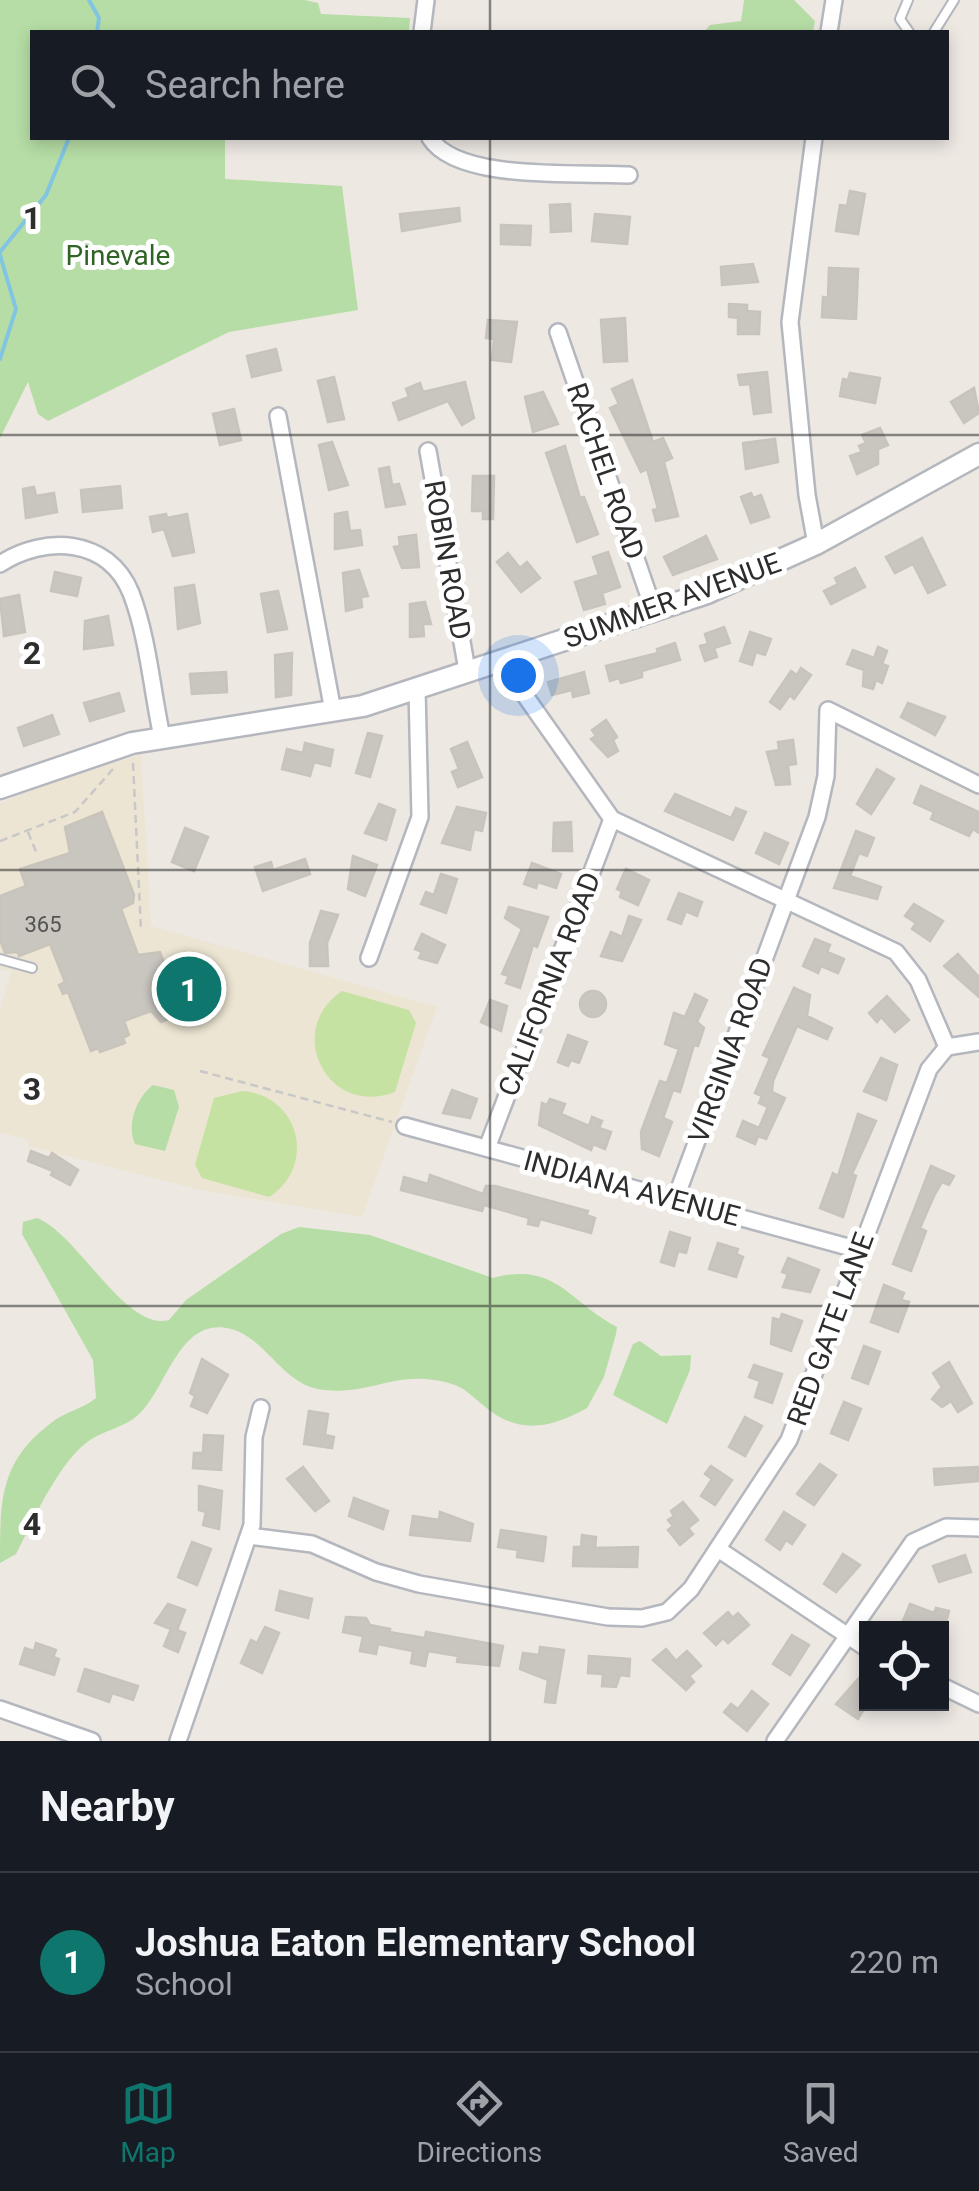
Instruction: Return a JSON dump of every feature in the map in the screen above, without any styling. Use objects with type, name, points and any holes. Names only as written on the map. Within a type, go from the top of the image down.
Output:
[{"type":"street","points":[[422,30],[426,0]]},
{"type":"street","points":[[829,30],[834,0]]},
{"type":"street","points":[[432,140],[445,155],[472,166],[628,175]]},
{"type":"street","points":[[814,140],[790,322],[807,495],[816,544]]},
{"type":"street","name":"RACHEL ROAD","points":[[558,332],[654,611]]},
{"type":"street","points":[[278,416],[333,711]]},
{"type":"street","name":"ROBIN ROAD","points":[[428,450],[467,670]]},
{"type":"street","name":"SUMMER AVENUE","points":[[0,788],[132,743],[333,711],[418,688],[740,582],[979,454]]},
{"type":"street","points":[[0,564],[31,548],[64,544],[94,554],[112,566],[132,596],[162,738]]},
{"type":"street","points":[[506,659],[526,696],[612,819],[902,958],[918,980],[947,1047],[979,1042]]},
{"type":"street","points":[[369,958],[420,817],[418,688]]},
{"type":"street","name":"VIRGINIA ROAD","points":[[675,1200],[822,803],[828,710],[979,786]]},
{"type":"street","name":"CALIFORNIA ROAD","points":[[487,1148],[612,819]]},
{"type":"street","name":"RED GATE LANE","points":[[249,1536],[312,1544],[376,1572],[419,1584],[630,1618],[659,1615],[675,1606],[718,1549],[794,1428],[922,1084],[947,1047]]},
{"type":"street","name":"INDIANA AVENUE","points":[[406,1126],[859,1250]]},
{"type":"street","points":[[178,1741],[249,1536],[256,1498],[254,1436],[261,1408]]},
{"type":"street","points":[[776,1741],[914,1542],[946,1527],[979,1528]]},
{"type":"street","points":[[718,1549],[859,1644]]},
{"type":"street","points":[[949,1689],[979,1704]]},
{"type":"street","points":[[0,1709],[92,1741]]},
{"type":"lane","points":[[908,0],[900,19],[908,30]]},
{"type":"lane","points":[[935,30],[952,3],[940,0]]},
{"type":"lane","points":[[0,959],[32,968]]},
{"type":"path","points":[[132,743],[141,931]]},
{"type":"path","points":[[0,841],[81,811],[114,769]]},
{"type":"path","points":[[27,831],[37,854]]},
{"type":"path","points":[[200,1072],[406,1126]]},
{"type":"shaded area","points":[[141,755],[151,926],[437,1007],[362,1217],[200,1190],[28,1146],[29,1140],[0,1132],[0,1010],[11,971],[0,969],[0,803],[76,773]]},
{"type":"green space","name":"Pinevale","points":[[0,0],[305,0],[318,3],[321,14],[410,18],[409,30],[30,30],[30,140],[225,140],[225,179],[342,186],[358,310],[229,332],[48,421],[38,414],[28,382],[0,438]]},
{"type":"green space","points":[[744,0],[794,0],[815,21],[813,30],[706,30],[710,25],[741,21]]},
{"type":"green space","points":[[342,991],[409,1010],[416,1023],[395,1092],[371,1097],[350,1093],[333,1082],[321,1066],[315,1047],[316,1027],[325,1008]]},
{"type":"green space","points":[[153,1085],[174,1090],[179,1107],[165,1151],[135,1144],[133,1136],[135,1112],[142,1096]]},
{"type":"green space","points":[[242,1091],[262,1095],[277,1105],[289,1118],[295,1134],[293,1168],[284,1184],[269,1197],[202,1178],[195,1165],[214,1098]]},
{"type":"green space","points":[[37,1218],[69,1242],[119,1297],[153,1320],[169,1320],[186,1300],[281,1234],[299,1227],[370,1235],[493,1278],[514,1274],[547,1279],[617,1327],[616,1334],[604,1377],[587,1408],[560,1421],[534,1426],[508,1421],[461,1388],[433,1380],[401,1380],[343,1391],[310,1387],[244,1334],[213,1328],[198,1333],[175,1358],[137,1416],[90,1440],[68,1462],[16,1554],[0,1563],[3,1499],[13,1465],[55,1420],[96,1398],[93,1360],[22,1234],[23,1222]]},
{"type":"green space","points":[[640,1341],[661,1356],[691,1355],[690,1370],[667,1424],[613,1395],[633,1344]]},
{"type":"building","points":[[850,191],[865,194],[858,234],[836,231],[840,205],[847,206]]},
{"type":"building","points":[[570,204],[571,231],[551,232],[550,205]]},
{"type":"building","points":[[459,208],[460,221],[402,231],[400,214]]},
{"type":"building","points":[[595,214],[630,217],[627,244],[592,241]]},
{"type":"building","points":[[501,225],[531,226],[530,245],[501,244]]},
{"type":"building","points":[[753,264],[758,282],[722,285],[721,267]]},
{"type":"building","points":[[829,268],[858,269],[856,319],[822,317],[823,297],[828,298]]},
{"type":"building","points":[[729,304],[747,305],[747,311],[760,312],[759,334],[738,334],[738,318],[729,317]]},
{"type":"building","points":[[625,318],[627,361],[604,362],[601,320]]},
{"type":"building","points":[[488,320],[517,322],[511,362],[492,360],[494,339],[486,338]]},
{"type":"building","points":[[276,349],[281,370],[252,377],[247,356]]},
{"type":"building","points":[[767,372],[771,412],[754,414],[750,384],[740,385],[738,375]]},
{"type":"building","points":[[850,373],[880,378],[875,403],[840,396],[843,379],[848,380]]},
{"type":"building","points":[[334,377],[344,419],[328,422],[318,381]]},
{"type":"building","points":[[632,380],[653,442],[663,438],[672,458],[664,462],[678,516],[656,521],[653,510],[658,509],[647,469],[641,472],[610,408],[619,404],[612,389]]},
{"type":"building","points":[[465,382],[474,418],[462,425],[448,401],[399,420],[393,403],[409,397],[406,389],[420,383],[423,392]]},
{"type":"building","points":[[974,388],[979,413],[964,423],[951,402]]},
{"type":"building","points":[[543,392],[558,424],[533,432],[525,397]]},
{"type":"building","points":[[234,409],[241,440],[220,445],[213,414]]},
{"type":"building","points":[[880,428],[888,445],[878,449],[878,464],[857,474],[850,456],[862,452],[859,446],[866,443],[862,435]]},
{"type":"building","points":[[775,439],[778,462],[746,469],[743,443]]},
{"type":"building","points":[[332,442],[348,485],[329,490],[319,445]]},
{"type":"building","points":[[565,446],[580,498],[584,497],[598,534],[577,542],[546,453]]},
{"type":"building","points":[[389,467],[392,485],[399,484],[405,504],[386,507],[379,469]]},
{"type":"building","points":[[473,476],[494,476],[493,519],[483,519],[483,511],[472,511]]},
{"type":"building","points":[[120,486],[122,508],[83,512],[81,490]]},
{"type":"building","points":[[34,487],[36,496],[54,493],[57,512],[26,518],[23,489]]},
{"type":"building","points":[[751,493],[753,498],[761,495],[769,517],[751,523],[741,497]]},
{"type":"building","points":[[347,512],[350,531],[360,530],[362,545],[335,549],[335,514]]},
{"type":"building","points":[[166,514],[167,518],[187,514],[194,552],[173,556],[164,529],[153,532],[150,517]]},
{"type":"building","points":[[416,535],[419,567],[402,568],[394,547],[400,546],[399,537]]},
{"type":"building","points":[[706,536],[717,559],[673,575],[664,557]]},
{"type":"building","points":[[922,538],[945,585],[928,593],[913,564],[895,573],[886,557]]},
{"type":"building","points":[[608,552],[620,587],[602,593],[605,604],[584,610],[575,582],[599,575],[593,557]]},
{"type":"building","points":[[508,553],[520,568],[527,562],[540,578],[521,592],[497,562]]},
{"type":"building","points":[[855,568],[865,587],[831,604],[824,591],[838,584],[835,578]]},
{"type":"building","points":[[359,570],[368,596],[361,597],[362,607],[346,611],[343,573]]},
{"type":"building","points":[[55,572],[81,578],[77,596],[51,591]]},
{"type":"building","points":[[194,585],[200,623],[178,629],[175,588]]},
{"type":"building","points":[[278,591],[287,629],[268,632],[261,594]]},
{"type":"building","points":[[19,595],[25,632],[4,636],[0,599]]},
{"type":"building","points":[[425,602],[431,624],[423,624],[424,636],[410,637],[410,604]]},
{"type":"building","points":[[108,616],[113,645],[84,649],[85,621]]},
{"type":"building","points":[[724,627],[730,643],[714,648],[717,657],[705,661],[700,646],[708,644],[705,634]]},
{"type":"building","points":[[750,632],[771,639],[765,655],[756,652],[752,665],[740,661]]},
{"type":"building","points":[[675,643],[680,660],[642,671],[642,677],[621,683],[619,678],[610,681],[606,666],[658,653],[657,649]]},
{"type":"building","points":[[878,647],[887,651],[882,664],[888,666],[882,683],[876,680],[873,689],[863,686],[864,670],[847,664],[853,650],[874,658]]},
{"type":"building","points":[[292,653],[291,695],[276,697],[275,655]]},
{"type":"building","points":[[801,668],[811,675],[794,699],[790,695],[780,709],[770,702],[791,671],[797,675]]},
{"type":"building","points":[[226,672],[227,692],[192,694],[190,674]]},
{"type":"building","points":[[584,672],[589,693],[573,697],[572,690],[552,695],[548,682]]},
{"type":"building","points":[[119,693],[124,711],[90,721],[84,703]]},
{"type":"building","points":[[908,703],[945,717],[935,735],[901,717]]},
{"type":"building","points":[[52,715],[59,734],[24,746],[18,728]]},
{"type":"building","points":[[606,720],[617,737],[613,740],[618,751],[608,757],[591,739],[596,736],[592,730]]},
{"type":"building","points":[[368,733],[382,736],[370,777],[356,773]]},
{"type":"building","points":[[793,740],[796,764],[788,765],[790,784],[776,785],[767,752],[779,750],[778,742]]},
{"type":"building","points":[[467,742],[482,777],[458,787],[452,772],[459,769],[451,749]]},
{"type":"building","points":[[305,743],[333,750],[330,766],[314,762],[310,776],[282,769],[287,749],[303,753]]},
{"type":"building","points":[[877,769],[894,779],[871,814],[857,804]]},
{"type":"building","points":[[921,786],[979,812],[979,833],[973,829],[969,836],[931,819],[934,812],[914,803]]},
{"type":"building","points":[[675,794],[731,818],[736,808],[746,812],[733,840],[665,811]]},
{"type":"building","points":[[379,804],[395,810],[386,840],[365,833]]},
{"type":"building","points":[[457,807],[486,813],[482,831],[474,829],[470,850],[442,843]]},
{"type":"building","points":[[102,812],[134,895],[133,903],[121,909],[138,955],[160,952],[183,1013],[161,1022],[151,1011],[124,1021],[129,1035],[123,1038],[125,1043],[100,1052],[98,1048],[91,1051],[68,992],[63,994],[59,985],[65,982],[50,944],[19,956],[18,952],[5,953],[0,940],[0,896],[26,886],[20,869],[70,853],[65,827]]},
{"type":"building","points":[[571,822],[572,851],[553,851],[554,823]]},
{"type":"building","points":[[185,828],[208,837],[194,871],[172,862]]},
{"type":"building","points":[[856,831],[874,838],[867,856],[859,853],[850,876],[881,887],[877,899],[834,888]]},
{"type":"building","points":[[765,833],[788,843],[779,864],[756,853]]},
{"type":"building","points":[[353,856],[377,865],[365,896],[348,889]]},
{"type":"building","points":[[305,859],[310,874],[263,891],[255,867],[271,862],[273,870]]},
{"type":"building","points":[[532,863],[561,874],[556,888],[538,882],[536,888],[524,884]]},
{"type":"building","points":[[626,869],[649,880],[638,905],[620,897],[622,891],[617,889]]},
{"type":"building","points":[[441,874],[457,879],[446,913],[421,904],[426,892],[434,895]]},
{"type":"building","points":[[679,893],[702,902],[697,916],[686,911],[681,924],[668,919]]},
{"type":"building","points":[[914,904],[943,921],[930,941],[912,929],[916,923],[905,916]]},
{"type":"building","points":[[509,907],[548,917],[537,947],[533,945],[520,988],[506,983],[509,976],[502,974],[522,929],[505,918]]},
{"type":"building","points":[[321,911],[338,915],[327,943],[328,966],[310,966],[310,943]]},
{"type":"building","points":[[629,916],[641,920],[622,961],[601,956],[611,932],[622,937]]},
{"type":"building","points":[[422,934],[445,945],[437,963],[419,958],[422,952],[415,949]]},
{"type":"building","points":[[815,939],[830,945],[827,952],[844,959],[838,973],[821,966],[818,973],[803,966]]},
{"type":"building","points":[[958,954],[979,977],[979,997],[944,966]]},
{"type":"building","points":[[794,988],[810,995],[807,1016],[832,1028],[827,1039],[797,1026],[773,1081],[772,1092],[785,1098],[766,1139],[758,1136],[755,1144],[737,1136],[743,1121],[759,1128],[768,1107],[759,1103],[762,1096],[755,1093],[770,1058],[763,1055]]},
{"type":"building","points":[[593,991],[602,995],[606,1004],[602,1013],[593,1017],[584,1013],[580,1004],[584,995]]},
{"type":"building","points":[[695,994],[707,1000],[697,1022],[704,1028],[698,1046],[694,1045],[680,1092],[673,1090],[663,1118],[672,1122],[659,1156],[642,1149],[641,1132],[660,1081],[667,1083],[679,1049],[665,1044],[674,1013],[685,1017]]},
{"type":"building","points":[[887,996],[909,1020],[895,1032],[881,1017],[877,1022],[869,1013]]},
{"type":"building","points":[[490,1000],[507,1006],[501,1031],[481,1022]]},
{"type":"building","points":[[568,1035],[587,1042],[579,1063],[571,1060],[568,1066],[558,1062]]},
{"type":"building","points":[[881,1058],[897,1065],[886,1100],[864,1091]]},
{"type":"building","points":[[452,1090],[477,1099],[470,1118],[443,1113]]},
{"type":"building","points":[[550,1099],[565,1104],[561,1114],[589,1126],[592,1117],[602,1121],[599,1128],[611,1132],[605,1149],[593,1144],[591,1150],[539,1125],[542,1103],[547,1105]]},
{"type":"building","points":[[858,1114],[876,1121],[852,1174],[856,1176],[843,1217],[820,1208],[833,1173],[838,1176]]},
{"type":"building","points":[[31,1151],[49,1158],[52,1153],[78,1170],[70,1185],[51,1175],[53,1171],[28,1161]]},
{"type":"building","points":[[931,1166],[954,1176],[949,1185],[942,1182],[934,1196],[920,1228],[926,1231],[911,1271],[893,1264]]},
{"type":"building","points":[[430,1175],[483,1194],[486,1186],[495,1186],[588,1211],[586,1215],[595,1218],[591,1233],[540,1219],[538,1226],[528,1224],[529,1218],[484,1205],[482,1211],[401,1190],[404,1177],[428,1184]]},
{"type":"building","points":[[670,1232],[690,1238],[686,1253],[678,1251],[674,1266],[661,1262]]},
{"type":"building","points":[[718,1243],[738,1249],[736,1254],[743,1257],[736,1277],[709,1269]]},
{"type":"building","points":[[788,1258],[819,1270],[810,1292],[783,1287],[788,1274],[782,1272]]},
{"type":"building","points":[[884,1285],[904,1293],[901,1300],[909,1302],[898,1332],[871,1322]]},
{"type":"building","points":[[782,1314],[802,1321],[791,1351],[771,1344],[773,1318],[780,1320]]},
{"type":"building","points":[[864,1346],[880,1352],[868,1384],[852,1378]]},
{"type":"building","points":[[202,1359],[228,1375],[207,1413],[191,1406],[195,1396],[190,1393]]},
{"type":"building","points":[[949,1362],[972,1403],[958,1412],[951,1401],[942,1407],[932,1399],[942,1387],[933,1373]]},
{"type":"building","points":[[754,1365],[782,1374],[772,1403],[755,1397],[760,1381],[749,1377]]},
{"type":"building","points":[[844,1402],[861,1409],[848,1440],[831,1433]]},
{"type":"building","points":[[309,1411],[328,1414],[325,1435],[334,1437],[332,1448],[304,1444]]},
{"type":"building","points":[[745,1417],[762,1426],[745,1456],[729,1447]]},
{"type":"building","points":[[204,1435],[223,1436],[221,1470],[193,1468],[194,1453],[203,1453]]},
{"type":"building","points":[[820,1464],[836,1475],[814,1505],[797,1494]]},
{"type":"building","points":[[711,1466],[732,1480],[715,1505],[701,1496],[712,1479],[705,1474]]},
{"type":"building","points":[[303,1467],[329,1501],[315,1511],[287,1479]]},
{"type":"building","points":[[978,1467],[978,1481],[935,1485],[934,1469]]},
{"type":"building","points":[[199,1486],[222,1491],[219,1529],[203,1525],[206,1512],[199,1510]]},
{"type":"building","points":[[354,1498],[388,1511],[383,1529],[349,1516]]},
{"type":"building","points":[[683,1502],[698,1520],[688,1528],[693,1534],[680,1545],[668,1530],[673,1526],[668,1520],[674,1516],[671,1511]]},
{"type":"building","points":[[440,1512],[473,1524],[470,1541],[410,1535],[413,1516],[439,1520]]},
{"type":"building","points":[[784,1512],[805,1525],[792,1544],[786,1540],[780,1550],[766,1540]]},
{"type":"building","points":[[501,1530],[546,1537],[543,1561],[517,1557],[518,1550],[498,1547]]},
{"type":"building","points":[[582,1535],[596,1537],[595,1548],[638,1547],[637,1567],[573,1566],[574,1547],[581,1547]]},
{"type":"building","points":[[192,1542],[211,1549],[197,1585],[178,1577]]},
{"type":"building","points":[[843,1554],[860,1565],[836,1592],[824,1584]]},
{"type":"building","points":[[965,1555],[971,1572],[939,1582],[933,1566]]},
{"type":"building","points":[[280,1591],[312,1599],[308,1618],[276,1610]]},
{"type":"building","points":[[168,1604],[185,1610],[177,1630],[185,1633],[178,1652],[164,1646],[171,1629],[155,1623]]},
{"type":"building","points":[[910,1604],[934,1613],[936,1608],[949,1611],[946,1621],[903,1621]]},
{"type":"building","points":[[728,1612],[733,1618],[738,1613],[749,1625],[728,1643],[723,1638],[716,1645],[704,1633]]},
{"type":"building","points":[[346,1617],[366,1618],[370,1625],[390,1629],[389,1632],[425,1638],[426,1632],[503,1646],[499,1666],[457,1662],[458,1656],[428,1651],[425,1666],[411,1663],[413,1651],[378,1644],[376,1654],[360,1651],[363,1636],[343,1632]]},
{"type":"building","points":[[265,1627],[279,1633],[262,1673],[241,1663],[251,1640],[257,1643]]},
{"type":"building","points":[[792,1635],[809,1645],[790,1675],[773,1664]]},
{"type":"building","points":[[36,1643],[56,1650],[53,1657],[59,1659],[54,1675],[20,1664],[25,1648],[34,1651]]},
{"type":"building","points":[[540,1647],[564,1650],[555,1703],[545,1702],[548,1680],[520,1669],[523,1653],[539,1655]]},
{"type":"building","points":[[666,1649],[676,1661],[687,1651],[701,1666],[689,1676],[694,1682],[686,1690],[653,1660]]},
{"type":"building","points":[[589,1656],[630,1659],[629,1676],[620,1675],[616,1687],[602,1686],[603,1674],[588,1673]]},
{"type":"building","points":[[85,1669],[138,1686],[133,1700],[112,1693],[109,1702],[78,1691]]},
{"type":"building","points":[[859,1678],[859,1711],[863,1711],[858,1719],[836,1704]]},
{"type":"building","points":[[752,1691],[768,1704],[747,1731],[724,1712],[731,1704],[738,1709]]},
{"type":"waterway","points":[[89,0],[99,18],[97,30]]},
{"type":"waterway","points":[[0,252],[46,195],[68,140]]},
{"type":"waterway","points":[[0,255],[16,309],[0,359]]},
{"type":"place","name":"Joshua Eaton Elementary School","points":[[189,989]]}]
